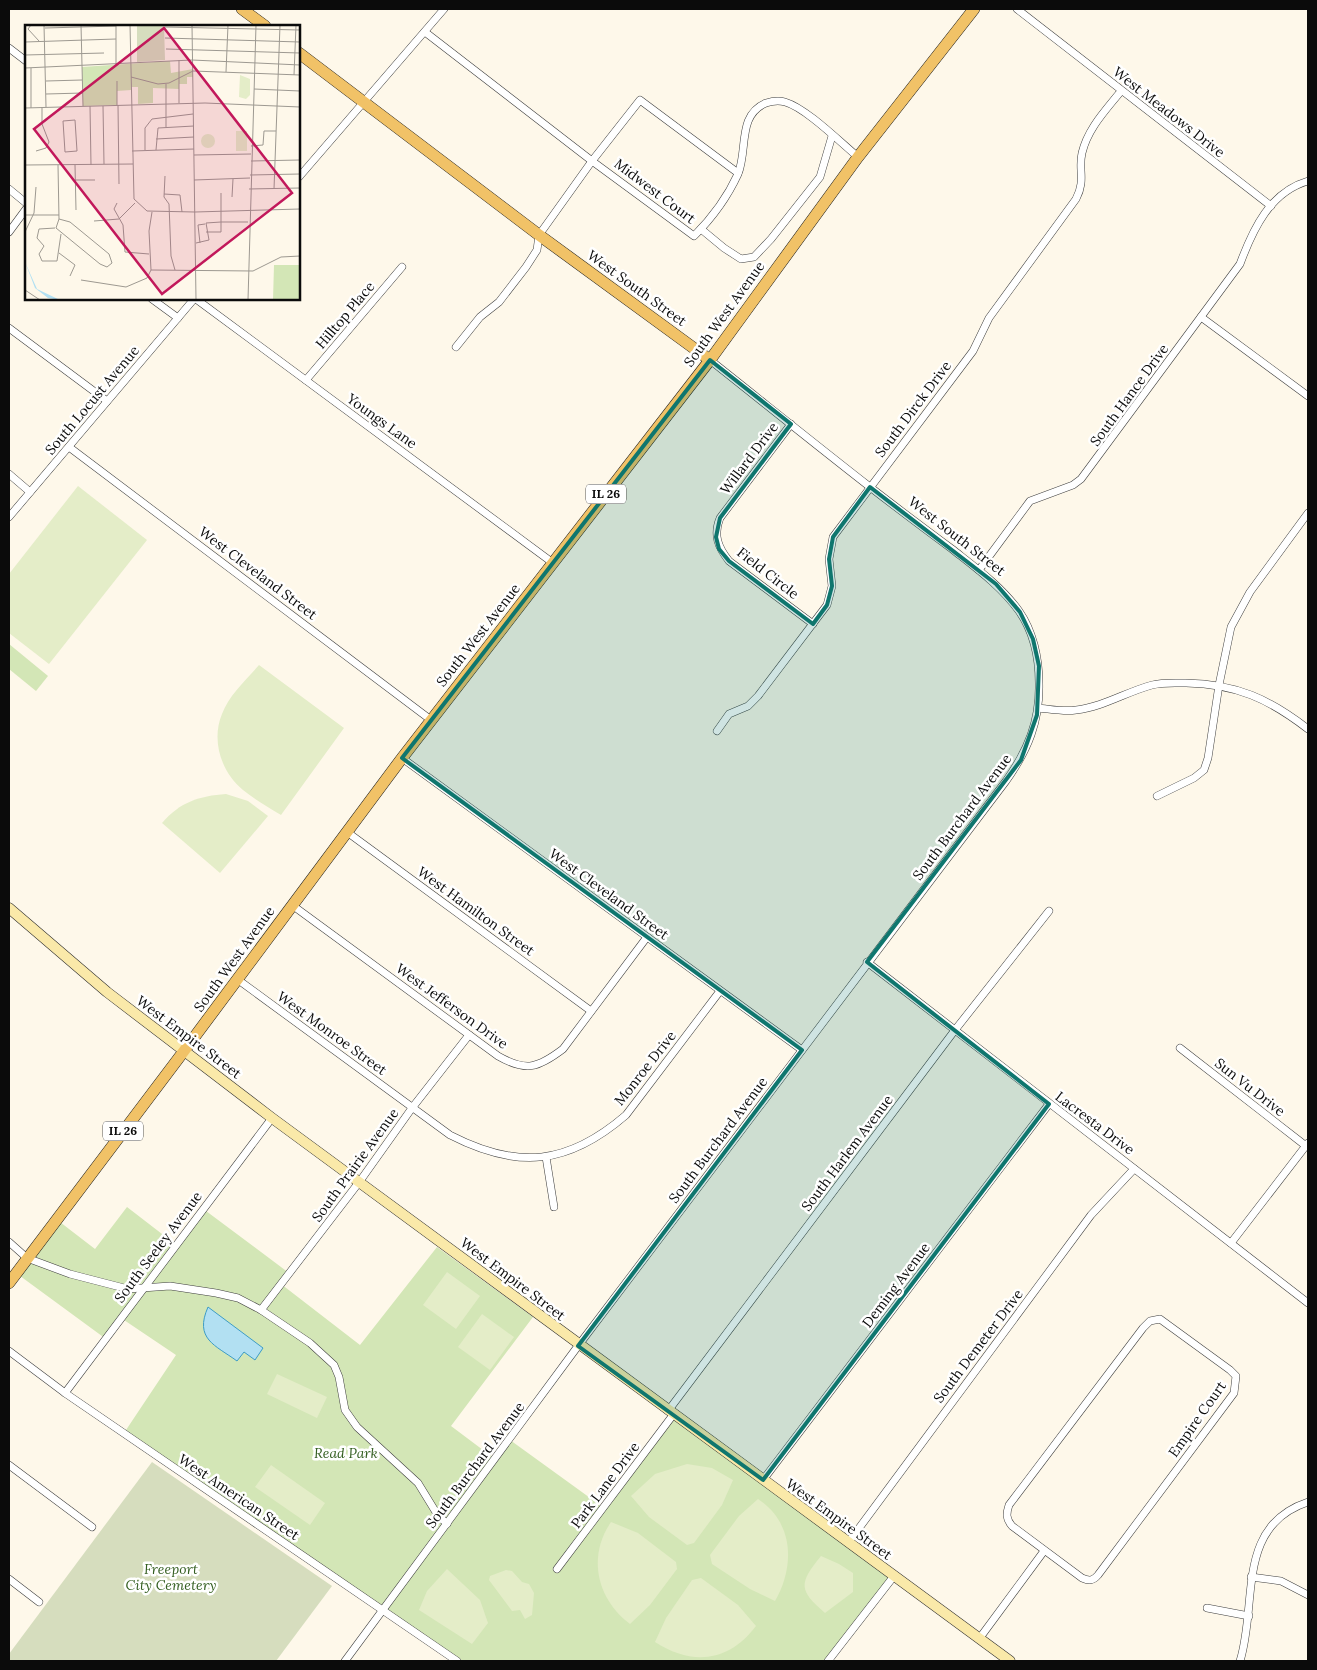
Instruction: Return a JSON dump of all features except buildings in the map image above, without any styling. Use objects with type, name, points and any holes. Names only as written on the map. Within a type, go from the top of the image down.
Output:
[{"type":"main road","points":[[242,9],[263,25]]},
{"type":"main road","name":"South West Avenue","points":[[9,1282],[402,758],[710,360],[858,157],[974,9]]},
{"type":"main road","name":"West South Street","points":[[300,54],[539,235],[710,360]]},
{"type":"main road","name":"West Empire Street","points":[[9,908],[107,992],[272,1118],[578,1346],[1010,1661]]},
{"type":"street","points":[[300,176],[444,9]]},
{"type":"street","name":"West Meadows Drive","points":[[1017,9],[1271,206]]},
{"type":"street","points":[[425,32],[592,160]]},
{"type":"street","points":[[9,48],[25,60]]},
{"type":"street","name":"South Dirck Drive","points":[[717,731],[729,714],[748,706],[758,696],[827,605],[832,586],[829,559],[833,537],[973,351],[989,318],[1076,198],[1082,188],[1081,155],[1088,133],[1121,91]]},
{"type":"street","name":"Midwest Court","points":[[456,347],[480,317],[499,302],[526,267],[537,250],[539,235],[592,160],[640,100],[738,173]]},
{"type":"street","name":"Midwest Court","points":[[592,160],[694,236],[725,199],[738,173],[747,123],[760,106],[772,101],[785,102],[823,126],[832,136],[858,157]]},
{"type":"street","name":"Midwest Court","points":[[701,229],[741,259],[754,257],[771,239],[820,177],[832,136]]},
{"type":"street","points":[[1271,206],[1281,194],[1295,185],[1308,181]]},
{"type":"street","points":[[9,189],[25,202]]},
{"type":"street","name":"South Hance Drive","points":[[979,570],[1030,501],[1073,485],[1081,479],[1240,264],[1252,232],[1271,206]]},
{"type":"street","points":[[9,232],[25,210]]},
{"type":"street","name":"Hilltop Place","points":[[306,380],[402,267]]},
{"type":"street","points":[[153,300],[178,318]]},
{"type":"street","name":"South Locust Avenue","points":[[9,517],[194,300]]},
{"type":"street","name":"Youngs Lane","points":[[196,300],[554,563]]},
{"type":"street","points":[[1201,317],[1308,396]]},
{"type":"street","points":[[9,328],[107,401]]},
{"type":"street","name":"West South Street","points":[[710,360],[870,487],[979,570],[1002,590],[1020,612]]},
{"type":"street","name":"Willard Drive","points":[[727,508],[791,424]]},
{"type":"street","name":"West Cleveland Street","points":[[69,446],[431,720]]},
{"type":"street","points":[[9,474],[30,492]]},
{"type":"street","name":"Field Circle","points":[[727,508],[717,526],[719,549],[729,561],[813,624]]},
{"type":"street","points":[[1157,796],[1194,778],[1204,770],[1208,758],[1219,685],[1231,627],[1250,592],[1308,513]]},
{"type":"street","name":"South Burchard Avenue","points":[[345,1661],[578,1346],[1021,760],[1032,736],[1038,708],[1039,666],[1033,639],[1020,612]]},
{"type":"street","points":[[1038,708],[1074,711],[1155,684],[1219,685],[1250,693],[1272,704],[1308,729]]},
{"type":"street","name":"West Cleveland Street","points":[[402,758],[802,1050]]},
{"type":"street","name":"West Hamilton Street","points":[[347,832],[591,1011]]},
{"type":"street","name":"West Jefferson Drive","points":[[292,905],[468,1035],[512,1064],[530,1067],[546,1062],[563,1049],[647,937]]},
{"type":"street","name":"South Harlem Avenue","points":[[670,1413],[955,1030],[1049,911]]},
{"type":"street","name":"Lacresta Drive","points":[[867,962],[1308,1303]]},
{"type":"street","name":"West Monroe Street","points":[[237,979],[412,1108]]},
{"type":"street","name":"Monroe Drive","points":[[412,1108],[450,1135],[475,1148],[499,1155],[546,1157],[591,1142],[626,1115],[720,991]]},
{"type":"street","name":"South Prairie Avenue","points":[[261,1310],[360,1182],[412,1108],[468,1035]]},
{"type":"street","name":"Sun Vu Drive","points":[[1180,1048],[1307,1145]]},
{"type":"street","name":"Deming Avenue","points":[[763,1480],[1049,1104]]},
{"type":"street","name":"South Seeley Avenue","points":[[65,1393],[142,1288],[272,1118]]},
{"type":"street","points":[[1231,1243],[1307,1145]]},
{"type":"street","points":[[546,1157],[554,1207]]},
{"type":"street","name":"South Demeter Drive","points":[[848,1543],[1091,1215],[1134,1169]]},
{"type":"street","points":[[9,1242],[27,1258],[94,1280],[128,1289],[170,1286],[207,1291],[238,1298],[261,1310],[310,1343],[334,1365],[339,1377],[346,1410],[358,1426],[418,1483],[437,1514],[447,1524]]},
{"type":"street","name":"Empire Court","points":[[1160,1319],[1236,1376],[1234,1393],[1094,1579],[1082,1578],[1044,1551],[1007,1520],[1009,1505],[1150,1321],[1160,1319]]},
{"type":"street","name":"West American Street","points":[[9,1351],[65,1393],[457,1661]]},
{"type":"street","name":"Park Lane Drive","points":[[557,1569],[670,1413]]},
{"type":"street","points":[[9,1465],[92,1527]]},
{"type":"street","points":[[1240,1661],[1246,1643],[1251,1577],[1257,1551],[1279,1517],[1308,1502]]},
{"type":"street","points":[[979,1639],[1044,1551]]},
{"type":"street","points":[[828,1661],[894,1576]]},
{"type":"street","points":[[1251,1577],[1281,1581],[1308,1595]]},
{"type":"street","points":[[9,1579],[39,1602]]},
{"type":"street","points":[[1207,1608],[1249,1616]]},
{"type":"highlighted area","points":[[710,360],[791,424],[720,518],[716,537],[719,549],[729,561],[813,624],[827,605],[832,586],[829,559],[833,537],[870,487],[996,584],[1020,612],[1033,639],[1039,666],[1037,715],[1021,760],[867,962],[1049,1104],[763,1480],[578,1346],[802,1050],[402,758]]},
{"type":"green space","points":[[78,486],[147,540],[49,664],[9,633],[9,574]]},
{"type":"green space","points":[[9,644],[48,676],[36,691],[9,669]]},
{"type":"green space","points":[[259,665],[344,728],[281,815],[252,797],[235,783],[224,765],[218,745],[219,724],[225,707],[238,688]]},
{"type":"green space","points":[[226,794],[248,801],[268,816],[220,873],[162,823],[176,810],[191,801],[207,796]]},
{"type":"green space","name":"Read Park","points":[[127,1207],[175,1244],[202,1208],[289,1273],[281,1284],[360,1345],[437,1247],[533,1317],[451,1426],[495,1459],[510,1440],[604,1508],[673,1415],[891,1580],[829,1661],[459,1661],[124,1433],[176,1355],[121,1318],[106,1339],[16,1273],[56,1219],[95,1249]]},
{"type":"green space","points":[[447,1272],[480,1296],[456,1329],[423,1305]]},
{"type":"green space","points":[[482,1314],[514,1337],[490,1370],[458,1347]]},
{"type":"green space","points":[[277,1374],[327,1397],[317,1418],[267,1394]]},
{"type":"green space","name":"Freeport City Cemetery","points":[[152,1462],[332,1586],[276,1661],[9,1661],[9,1654]]},
{"type":"green space","points":[[687,1464],[712,1468],[733,1480],[722,1505],[694,1543],[687,1545],[649,1517],[631,1496],[655,1474]]},
{"type":"green space","points":[[271,1465],[325,1503],[310,1525],[255,1487]]},
{"type":"green space","points":[[758,1499],[779,1520],[788,1546],[786,1574],[775,1601],[750,1589],[712,1564],[710,1555],[739,1516]]},
{"type":"green space","points":[[611,1522],[638,1533],[676,1562],[677,1569],[650,1605],[630,1624],[610,1602],[603,1590],[599,1577],[599,1549]]},
{"type":"green space","points":[[821,1556],[853,1573],[853,1592],[825,1613],[810,1598],[805,1586],[805,1580]]},
{"type":"green space","points":[[447,1569],[480,1600],[488,1623],[472,1644],[419,1610],[427,1591]]},
{"type":"green space","points":[[506,1570],[512,1571],[522,1582],[529,1584],[534,1593],[532,1615],[525,1619],[520,1610],[512,1611],[489,1580],[490,1576]]},
{"type":"green space","points":[[701,1578],[738,1605],[756,1626],[734,1647],[722,1653],[696,1657],[669,1650],[655,1642],[666,1618],[692,1580]]},
{"type":"water","points":[[208,1307],[263,1348],[255,1360],[244,1352],[237,1361],[209,1340],[205,1334],[204,1327],[204,1318]]}]
